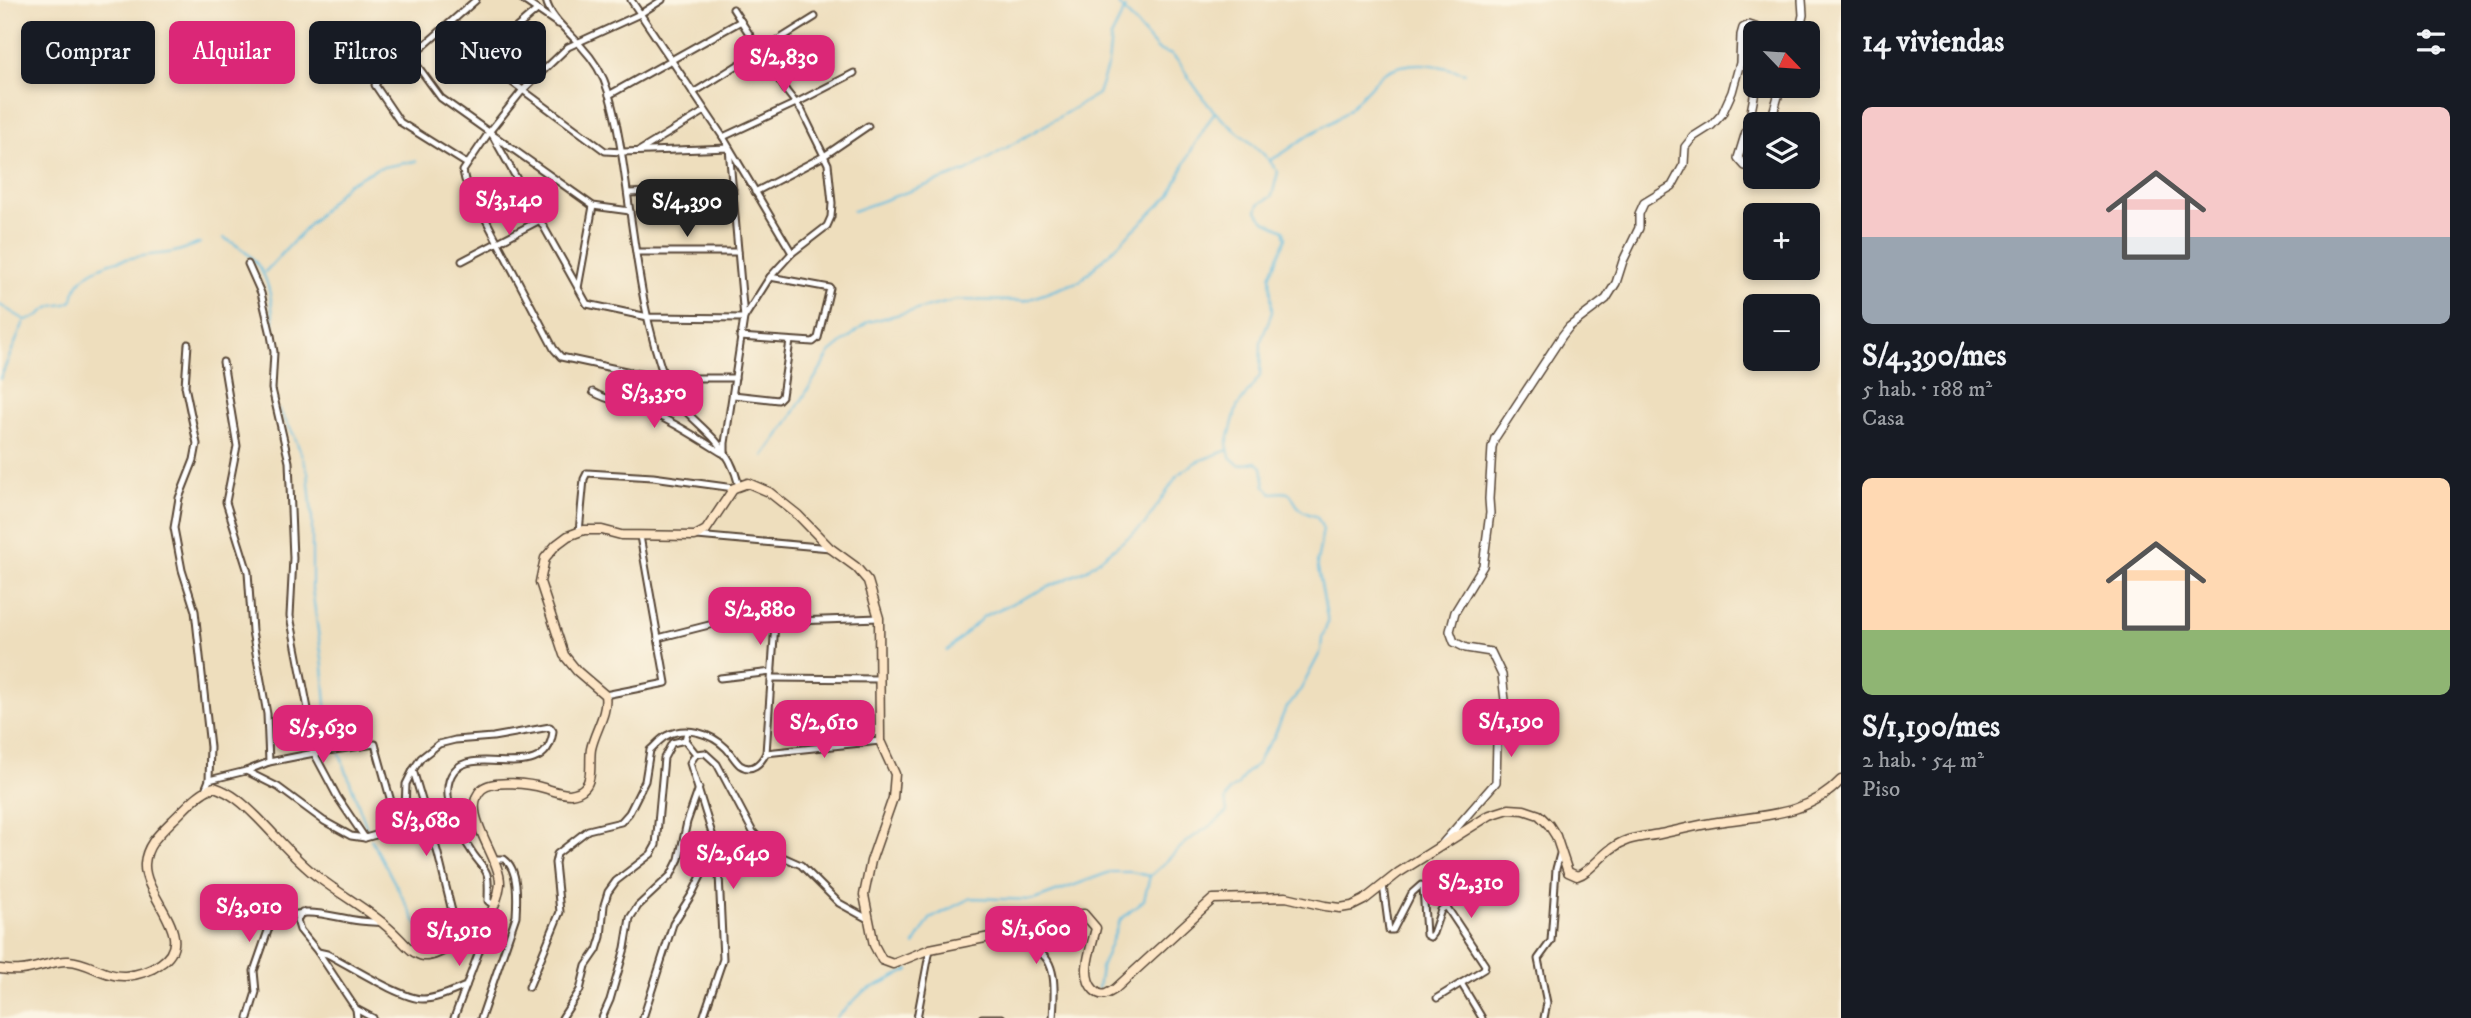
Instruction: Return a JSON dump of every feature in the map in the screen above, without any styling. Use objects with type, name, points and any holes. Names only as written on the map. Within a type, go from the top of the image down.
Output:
[{"type":"main road","points":[[0,969],[21,971],[64,960],[78,961],[109,975],[122,976],[146,972],[167,960],[173,951],[175,936],[147,879],[145,862],[149,847],[205,790],[214,787],[236,797],[315,876],[384,922],[413,952],[422,956],[433,956],[458,940],[487,918],[498,896],[500,881],[495,859],[478,824],[475,804],[480,790],[493,783],[504,783],[543,788],[557,793],[578,793],[589,778],[592,746],[607,706],[605,695],[577,671],[564,655],[540,582],[545,558],[556,545],[579,532],[602,530],[621,535],[695,536],[706,530],[737,487],[748,483],[769,492],[798,514],[830,548],[856,568],[868,581],[880,618],[880,741],[895,774],[893,798],[871,861],[864,895],[874,945],[882,960],[893,964],[930,949],[1020,931],[1070,915],[1084,914],[1096,928],[1086,971],[1091,987],[1099,994],[1106,995],[1213,899],[1286,897],[1340,908],[1352,906],[1490,815],[1509,809],[1539,815],[1556,836],[1569,872],[1577,876],[1584,874],[1607,850],[1628,840],[1718,822],[1787,813],[1816,801],[1841,780]]},
{"type":"street","points":[[452,21],[476,0]]},
{"type":"street","points":[[523,0],[579,43],[602,75],[622,152],[655,351],[666,381],[680,405],[716,440],[735,470],[737,487],[653,477],[587,473],[584,479],[579,532]]},
{"type":"street","points":[[546,0],[565,30]]},
{"type":"street","points":[[631,0],[723,137],[792,253]]},
{"type":"street","points":[[662,0],[640,14],[568,47],[522,91],[463,171],[497,242],[554,349],[561,357],[666,381],[735,378]]},
{"type":"street","points":[[1802,0],[1802,21]]},
{"type":"street","points":[[733,9],[802,111],[828,164],[832,203],[827,226],[792,253],[770,277],[744,318]]},
{"type":"street","points":[[524,21],[537,10]]},
{"type":"street","points":[[693,93],[815,17]]},
{"type":"street","points":[[609,95],[741,21]]},
{"type":"street","points":[[1441,846],[1496,782],[1497,742],[1504,700],[1502,675],[1491,652],[1466,648],[1454,642],[1450,631],[1455,612],[1483,566],[1490,513],[1492,447],[1495,438],[1569,327],[1606,299],[1616,283],[1639,228],[1639,214],[1644,203],[1672,187],[1684,164],[1685,147],[1721,114],[1732,92],[1740,63],[1743,28]]},
{"type":"street","points":[[421,48],[435,36]]},
{"type":"street","points":[[421,71],[441,98],[593,206],[630,211]]},
{"type":"street","points":[[723,137],[855,73]]},
{"type":"street","points":[[376,84],[377,92],[400,122],[467,164]]},
{"type":"street","points":[[513,84],[605,151],[729,148]]},
{"type":"street","points":[[638,152],[705,111]]},
{"type":"street","points":[[755,192],[824,156],[868,126]]},
{"type":"street","points":[[490,131],[587,304],[648,317],[744,318]]},
{"type":"street","points":[[1743,141],[1738,158],[1743,164]]},
{"type":"street","points":[[725,454],[744,318],[729,148]]},
{"type":"street","points":[[628,193],[733,189]]},
{"type":"street","points":[[578,288],[593,206]]},
{"type":"street","points":[[462,261],[540,220]]},
{"type":"street","points":[[637,252],[738,251]]},
{"type":"street","points":[[248,264],[261,293],[271,335],[274,352],[272,389],[289,462],[293,558],[290,616],[314,752],[338,797],[365,838]]},
{"type":"street","points":[[740,337],[816,341],[831,293],[830,288],[770,277]]},
{"type":"street","points":[[733,395],[778,400],[782,396],[790,341]]},
{"type":"street","points":[[188,344],[185,386],[197,444],[194,460],[179,498],[174,528],[182,569],[195,611],[210,747],[209,780],[205,790]]},
{"type":"street","points":[[223,362],[237,446],[226,502],[248,572],[253,631],[267,714],[269,762]]},
{"type":"street","points":[[593,392],[611,402],[635,406],[725,454]]},
{"type":"street","points":[[605,695],[666,683],[640,536]]},
{"type":"street","points":[[695,536],[830,548]]},
{"type":"street","points":[[658,638],[713,624],[880,618]]},
{"type":"street","points":[[529,987],[560,912],[555,863],[557,854],[588,830],[621,822],[629,813],[645,780],[650,750],[667,735],[703,733],[725,747],[740,765],[749,768],[758,765],[766,753],[775,623]]},
{"type":"street","points":[[720,678],[772,675],[879,679]]},
{"type":"street","points":[[246,771],[278,787],[324,821],[351,836],[365,838],[383,833],[397,823],[405,809],[406,784],[413,770],[421,758],[439,744],[547,726],[553,729],[553,737],[547,750],[530,762],[463,764],[453,772],[448,785],[452,816],[486,871],[488,901],[493,905]]},
{"type":"street","points":[[685,740],[687,732]]},
{"type":"street","points":[[685,740],[696,754]]},
{"type":"street","points":[[562,1018],[580,990],[586,965],[597,950],[608,892],[616,881],[651,854],[656,845],[664,758],[672,743],[685,740]]},
{"type":"street","points":[[766,753],[880,741]]},
{"type":"street","points":[[209,780],[314,752],[376,744],[397,823]]},
{"type":"street","points":[[696,754],[705,753],[717,764],[753,832],[774,853],[801,864],[839,903],[868,919]]},
{"type":"street","points":[[696,754],[691,763],[718,853],[723,959],[703,1018]]},
{"type":"street","points":[[413,770],[438,853],[458,940]]},
{"type":"street","points":[[602,1018],[621,961],[630,918],[638,906],[671,875],[679,859],[687,822],[699,787]]},
{"type":"street","points":[[1544,1018],[1547,1003],[1538,959],[1550,941],[1556,869],[1561,851]]},
{"type":"street","points":[[643,1018],[673,924],[710,858],[718,853]]},
{"type":"street","points":[[481,1018],[516,916],[517,900],[512,867],[504,859],[495,859]]},
{"type":"street","points":[[1382,885],[1390,930],[1393,930],[1412,893],[1421,885],[1426,935],[1430,937],[1433,933],[1441,910],[1446,906],[1485,965],[1484,969],[1437,998]]},
{"type":"street","points":[[248,1018],[256,992],[254,971],[270,925],[302,912],[370,923],[384,922]]},
{"type":"street","points":[[302,912],[297,920],[300,930],[318,952],[356,1010],[358,1018]]},
{"type":"street","points":[[454,1018],[489,925],[487,918]]},
{"type":"street","points":[[991,937],[1039,951],[1050,962],[1053,980],[1052,1018]]},
{"type":"street","points":[[917,1018],[930,949]]},
{"type":"street","points":[[318,952],[327,954],[405,995],[421,999],[433,998],[466,986]]},
{"type":"street","points":[[1461,983],[1482,1018]]},
{"type":"street","points":[[356,1010],[373,1018]]},
{"type":"street","points":[[982,1018],[1002,1018]]},
{"type":"waterway","points":[[1098,988],[1101,968],[1120,920],[1144,900],[1150,876],[1182,846],[1227,812],[1225,800],[1229,791],[1257,764],[1273,739],[1285,710],[1301,689],[1321,651],[1328,622],[1317,563],[1323,529],[1317,517],[1302,510],[1288,493],[1272,493],[1265,486],[1262,467],[1256,462],[1239,465],[1230,457],[1227,444],[1237,407],[1260,376],[1261,341],[1272,312],[1270,276],[1286,238],[1284,230],[1263,220],[1257,211],[1259,204],[1272,196],[1278,172],[1256,147],[1214,111],[1179,62],[1172,55],[1158,50],[1115,0]]},
{"type":"waterway","points":[[853,211],[967,171],[1098,94],[1108,64],[1111,37],[1125,9]]},
{"type":"waterway","points":[[1270,160],[1340,117],[1386,72],[1416,64],[1435,65],[1465,73]]},
{"type":"waterway","points":[[764,456],[789,421],[830,353],[868,322],[957,300],[1024,301],[1080,281],[1170,195],[1192,149],[1214,113]]},
{"type":"waterway","points":[[265,272],[347,184],[378,168],[416,161]]},
{"type":"waterway","points":[[224,238],[252,258],[261,269],[270,295],[275,342]]},
{"type":"waterway","points":[[0,305],[25,320],[31,319],[51,307],[73,300],[77,287],[85,276],[110,263],[176,252],[200,243]]},
{"type":"waterway","points":[[0,379],[24,322]]},
{"type":"waterway","points":[[275,373],[275,391]]},
{"type":"waterway","points":[[279,410],[294,435],[308,472],[312,515],[312,589],[327,718],[369,834]]},
{"type":"waterway","points":[[947,651],[984,616],[1086,570],[1144,525],[1178,475],[1196,462],[1228,450]]},
{"type":"waterway","points":[[371,839],[418,926]]},
{"type":"waterway","points":[[914,945],[930,919],[971,898],[1034,900],[1110,872],[1150,876]]},
{"type":"waterway","points":[[836,1018],[863,992],[909,970]]}]
